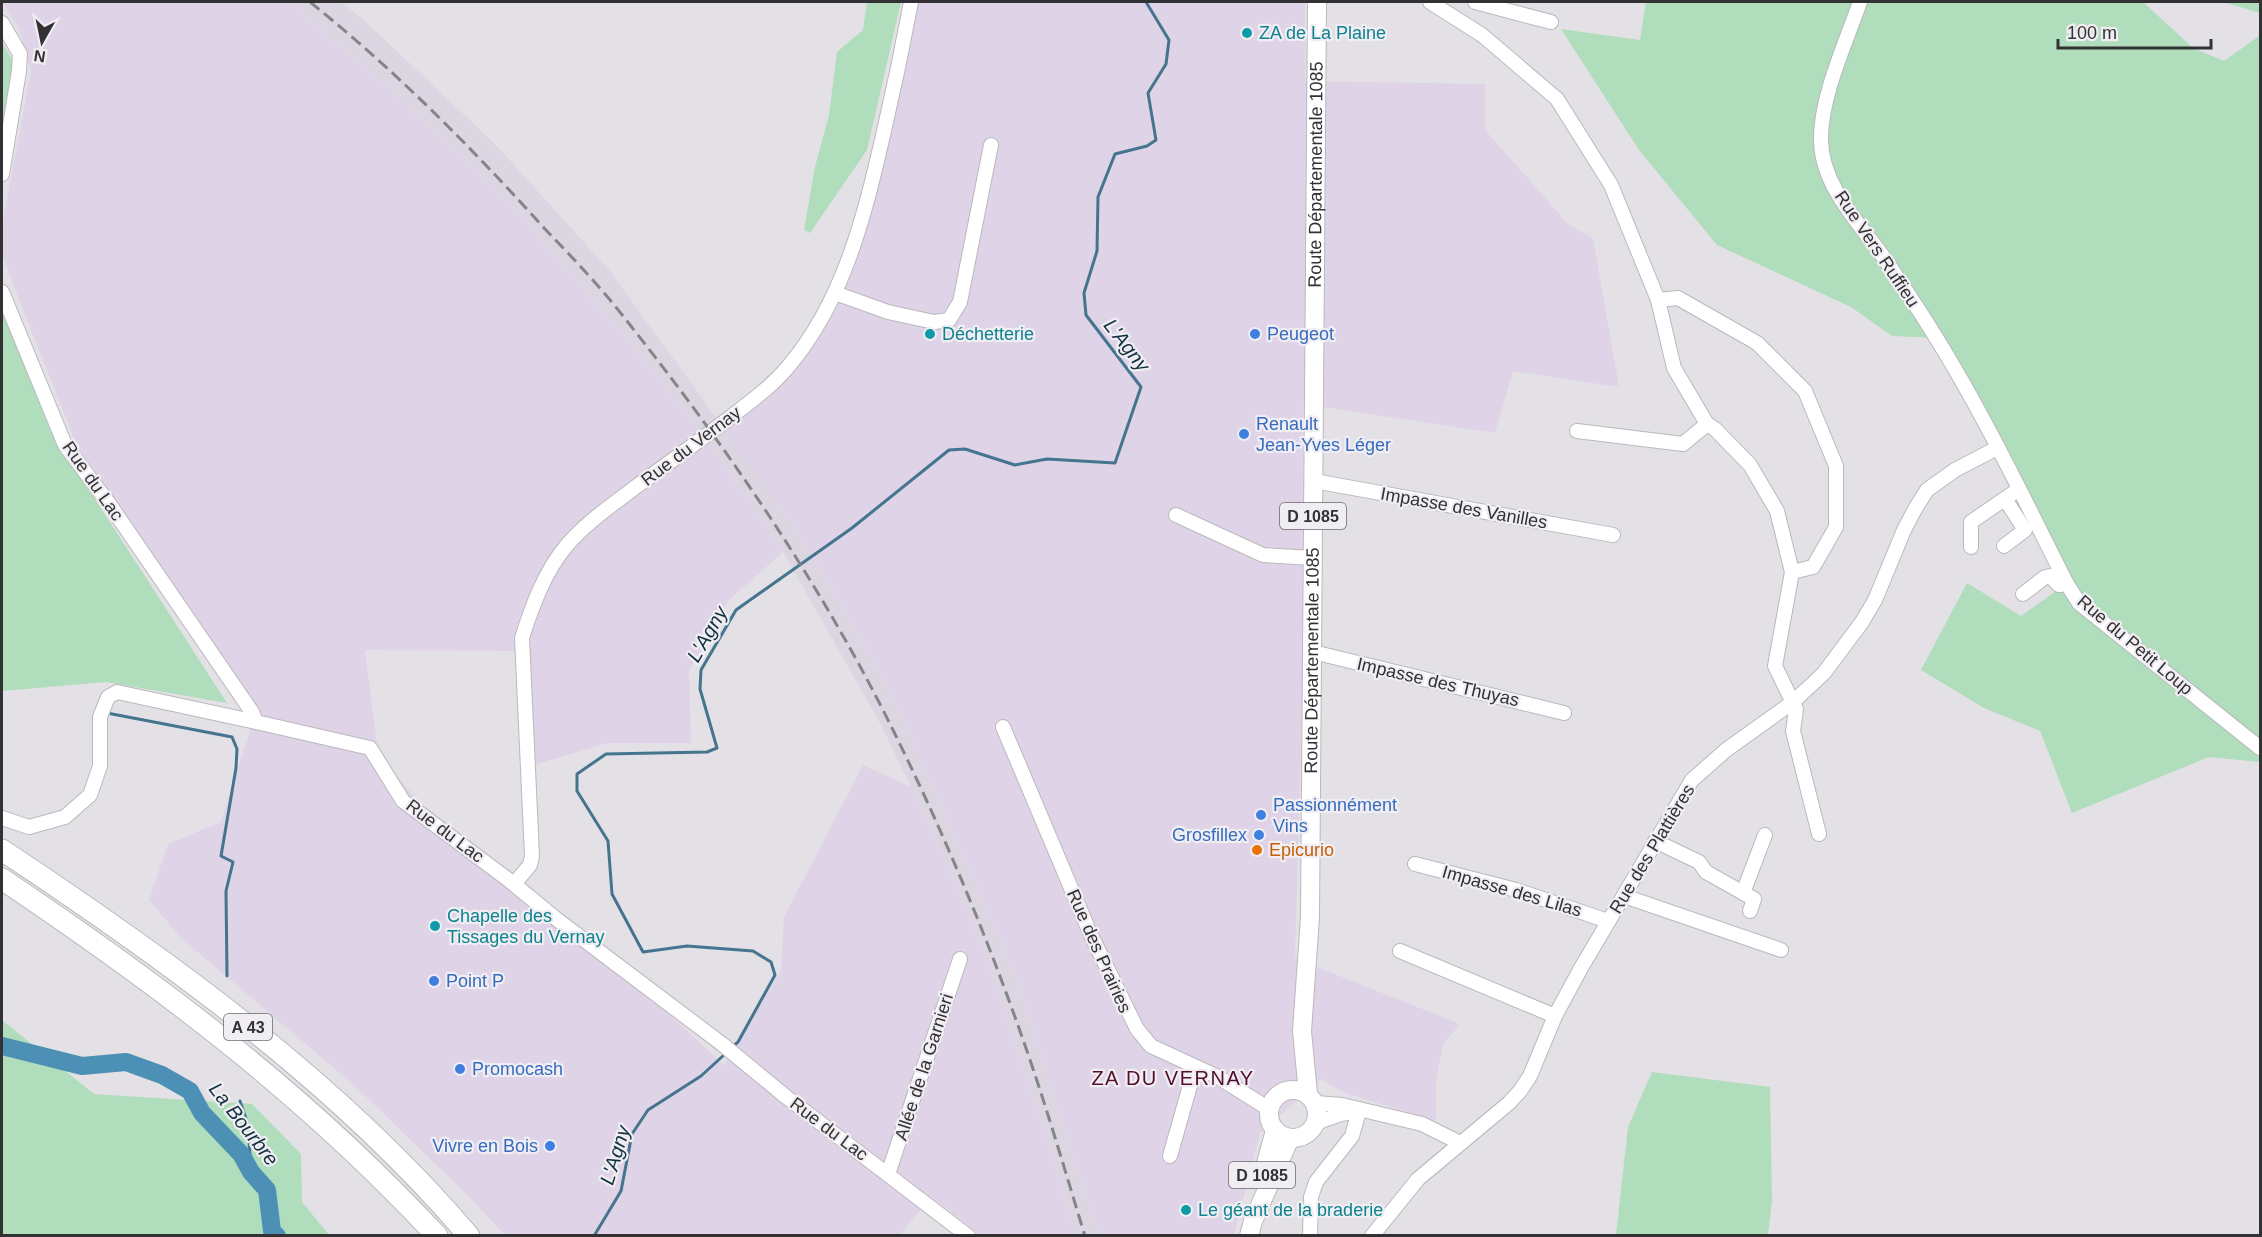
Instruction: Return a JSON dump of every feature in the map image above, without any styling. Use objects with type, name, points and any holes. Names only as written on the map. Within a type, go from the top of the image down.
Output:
[{"type":"highway","name":"A 43","points":[[2,850],[114,925],[294,1064],[426,1188],[469,1236]]},
{"type":"highway","name":"A 43","points":[[2,879],[105,949],[241,1052],[342,1139],[437,1236]]},
{"type":"main road","name":"Route Départementale 1085","points":[[1302,1031],[1310,917],[1317,2]]},
{"type":"main road","name":"D 1085","points":[[1288,1090],[1302,1031]]},
{"type":"main road","name":"D 1085","points":[[1302,1031],[1312,1099]]},
{"type":"main road","points":[[1298,1090],[1312,1099],[1318,1113],[1316,1123],[1310,1132],[1300,1137],[1282,1134],[1268,1116],[1269,1108],[1279,1093],[1298,1090]]},
{"type":"main road","name":"D 1085","points":[[1251,1228],[1282,1134]]},
{"type":"street","name":"Rue du Vernay","points":[[514,884],[530,865],[532,856],[522,638],[533,605],[549,572],[566,546],[590,521],[769,386],[787,369],[812,335],[835,293],[860,228],[904,42],[910,2]]},
{"type":"street","points":[[1430,2],[1482,35],[1557,99],[1611,185],[1658,300],[1674,368],[1707,423],[1716,429],[1750,465],[1776,511],[1792,572],[1775,666],[1796,709],[1793,731],[1819,834]]},
{"type":"street","points":[[1475,2],[1551,22]]},
{"type":"street","name":"Rue Vers Ruffieu","points":[[1860,2],[1822,111],[1821,142],[1827,172],[1847,210],[1880,252],[1933,332],[2019,489]]},
{"type":"street","points":[[2,23],[20,54],[2,174]]},
{"type":"street","points":[[835,293],[888,312],[934,322],[949,320],[960,302],[992,145]]},
{"type":"street","name":"Rue du Lac","points":[[2,292],[65,444],[110,505],[252,712],[256,722],[370,748],[403,801],[722,1044],[968,1236]]},
{"type":"street","points":[[1658,300],[1678,298],[1757,343],[1805,391],[1836,466],[1836,527],[1813,567],[1792,572]]},
{"type":"street","points":[[1577,431],[1683,444],[1707,423]]},
{"type":"street","name":"Rue des Plattières","points":[[1372,1236],[1418,1179],[1509,1103],[1520,1091],[1530,1076],[1555,1016],[1608,921],[1692,780],[1726,750],[1793,702],[1824,673],[1862,622],[1879,592],[1915,509],[1927,490],[1955,470],[1997,448]]},
{"type":"street","name":"Impasse des Vanilles","points":[[1314,481],[1613,535]]},
{"type":"street","points":[[1971,547],[1971,522],[2019,489]]},
{"type":"street","name":"Rue du Petit Loup","points":[[2019,489],[2079,603],[2260,748]]},
{"type":"street","points":[[2004,546],[2025,530],[2005,499]]},
{"type":"street","points":[[1176,515],[1263,555],[1313,558]]},
{"type":"street","points":[[2023,594],[2045,577],[2050,576],[2059,585],[2067,584]]},
{"type":"street","name":"Impasse des Thuyas","points":[[1312,652],[1564,713]]},
{"type":"street","points":[[2,818],[29,826],[65,817],[90,795],[100,766],[100,717],[108,697],[117,692],[256,722]]},
{"type":"street","name":"Rue des Prairies","points":[[1003,727],[1090,933],[1131,1019],[1151,1046],[1218,1077],[1269,1108]]},
{"type":"street","points":[[1743,893],[1766,835]]},
{"type":"street","points":[[1655,841],[1699,862],[1706,873],[1754,899],[1750,911]]},
{"type":"street","name":"Impasse des Lilas","points":[[1414,864],[1516,890],[1608,921]]},
{"type":"street","points":[[1623,896],[1780,950]]},
{"type":"street","points":[[1400,951],[1555,1016]]},
{"type":"street","name":"Allée de la Garnieri","points":[[888,1174],[960,959]]},
{"type":"street","points":[[1170,1156],[1195,1068]]},
{"type":"street","points":[[1312,1099],[1422,1125],[1460,1143]]},
{"type":"street","points":[[1316,1123],[1341,1114],[1359,1111]]},
{"type":"street","points":[[1310,1236],[1311,1197],[1316,1182],[1352,1136],[1359,1111]]},
{"type":"shaded area","points":[[2,2],[287,2],[379,80],[467,163],[529,226],[647,363],[707,441],[783,552],[729,600],[689,671],[691,743],[608,743],[524,768],[515,651],[365,650],[378,753],[419,802],[524,881],[724,1065],[781,971],[784,917],[863,765],[911,787],[957,886],[991,971],[1043,1126],[1076,1235],[980,1235],[932,1197],[900,1235],[505,1235],[355,1086],[181,938],[149,900],[168,844],[221,822],[257,708],[77,446],[11,279],[2,252],[2,226],[31,71],[18,26]]},
{"type":"shaded area","points":[[287,2],[341,2],[366,22],[495,144],[609,270],[718,420],[700,432],[647,363],[529,226],[467,163],[379,80]]},
{"type":"shaded area","name":"ZA de La Plaine","points":[[914,2],[1305,2],[1305,81],[1485,84],[1485,130],[1569,225],[1593,238],[1619,387],[1513,371],[1495,433],[1303,404],[1302,701],[1295,957],[1460,1024],[1443,1045],[1436,1079],[1436,1121],[1342,1092],[1322,1079],[1260,1133],[1234,1235],[1099,1235],[1015,974],[900,711],[853,624],[790,519],[724,430],[783,382],[835,312],[865,230],[913,36]]},
{"type":"shaded area","points":[[724,429],[790,519],[853,624],[900,711],[1015,974],[1099,1235],[1076,1235],[1043,1126],[991,971],[957,886],[881,725],[783,552],[707,441]]},
{"type":"green space","points":[[867,2],[901,2],[867,150],[810,233],[804,230],[815,167],[829,115],[837,52],[863,30]]},
{"type":"green space","points":[[1646,2],[1858,2],[1846,58],[1867,2],[2143,2],[2193,48],[2224,61],[2259,36],[2260,29],[2260,762],[2209,757],[2072,813],[2040,731],[1984,708],[1921,670],[1967,583],[2021,616],[2063,586],[1938,338],[1892,336],[1851,307],[1717,245],[1639,150],[1561,29],[1640,40]]},
{"type":"green space","points":[[2223,2],[2260,2],[2260,13]]},
{"type":"green space","points":[[2,42],[13,62],[2,125]]},
{"type":"green space","points":[[2,306],[49,428],[227,703],[106,682],[2,691]]},
{"type":"green space","points":[[2,1020],[94,1094],[252,1104],[301,1154],[302,1202],[329,1235],[2,1235]]},
{"type":"green space","points":[[1652,1072],[1770,1087],[1772,1200],[1768,1235],[1616,1235],[1628,1127]]},
{"type":"waterway","name":"L'Agny","points":[[732,1047],[738,1042],[775,975],[771,962],[753,951],[687,946],[643,952],[612,894],[608,841],[577,791],[577,774],[606,754],[707,752],[717,748],[700,689],[701,670],[736,610],[852,528],[949,450],[965,449],[1015,465],[1047,459],[1115,463],[1141,387],[1086,315],[1084,293],[1097,251],[1098,197],[1115,154],[1147,146],[1156,140],[1148,93],[1166,64],[1169,40],[1146,2]]},
{"type":"waterway","points":[[107,713],[232,737],[237,749],[236,768],[221,856],[233,862],[226,891],[227,976]]},
{"type":"waterway","name":"La Bourbre","points":[[2,1046],[82,1066],[126,1062],[162,1075],[190,1091],[202,1113],[241,1154],[251,1172],[267,1190],[272,1231],[277,1236]]},
{"type":"waterway","name":"L'Agny","points":[[594,1236],[621,1191],[632,1134],[648,1110],[701,1076],[725,1054]]},
{"type":"waterway","points":[[240,1101],[248,1125],[251,1172]]},
{"type":"railway","points":[[310,2],[342,28],[432,111],[598,286],[692,406],[800,563],[863,672],[892,728],[965,888],[1027,1051],[1085,1236]]},
{"type":"place","name":"ZA de La Plaine","points":[[1247,33]]},
{"type":"place","name":"Déchetterie","points":[[930,334]]},
{"type":"place","name":"Peugeot","points":[[1255,334]]},
{"type":"place","name":"Renault Jean-Yves Léger","points":[[1244,434]]},
{"type":"place","name":"Passionnément Vins","points":[[1261,815]]},
{"type":"place","name":"Grosfillex","points":[[1259,835]]},
{"type":"place","name":"Epicurio","points":[[1257,850]]},
{"type":"place","name":"Chapelle des Tissages du Vernay","points":[[435,926]]},
{"type":"place","name":"Point P","points":[[434,981]]},
{"type":"place","name":"Promocash","points":[[460,1069]]},
{"type":"place","name":"Vivre en Bois","points":[[550,1146]]},
{"type":"place","name":"Le géant de la braderie","points":[[1186,1210]]},
{"type":"district","name":"ZA DU VERNAY","points":[[1173,1078]]}]
